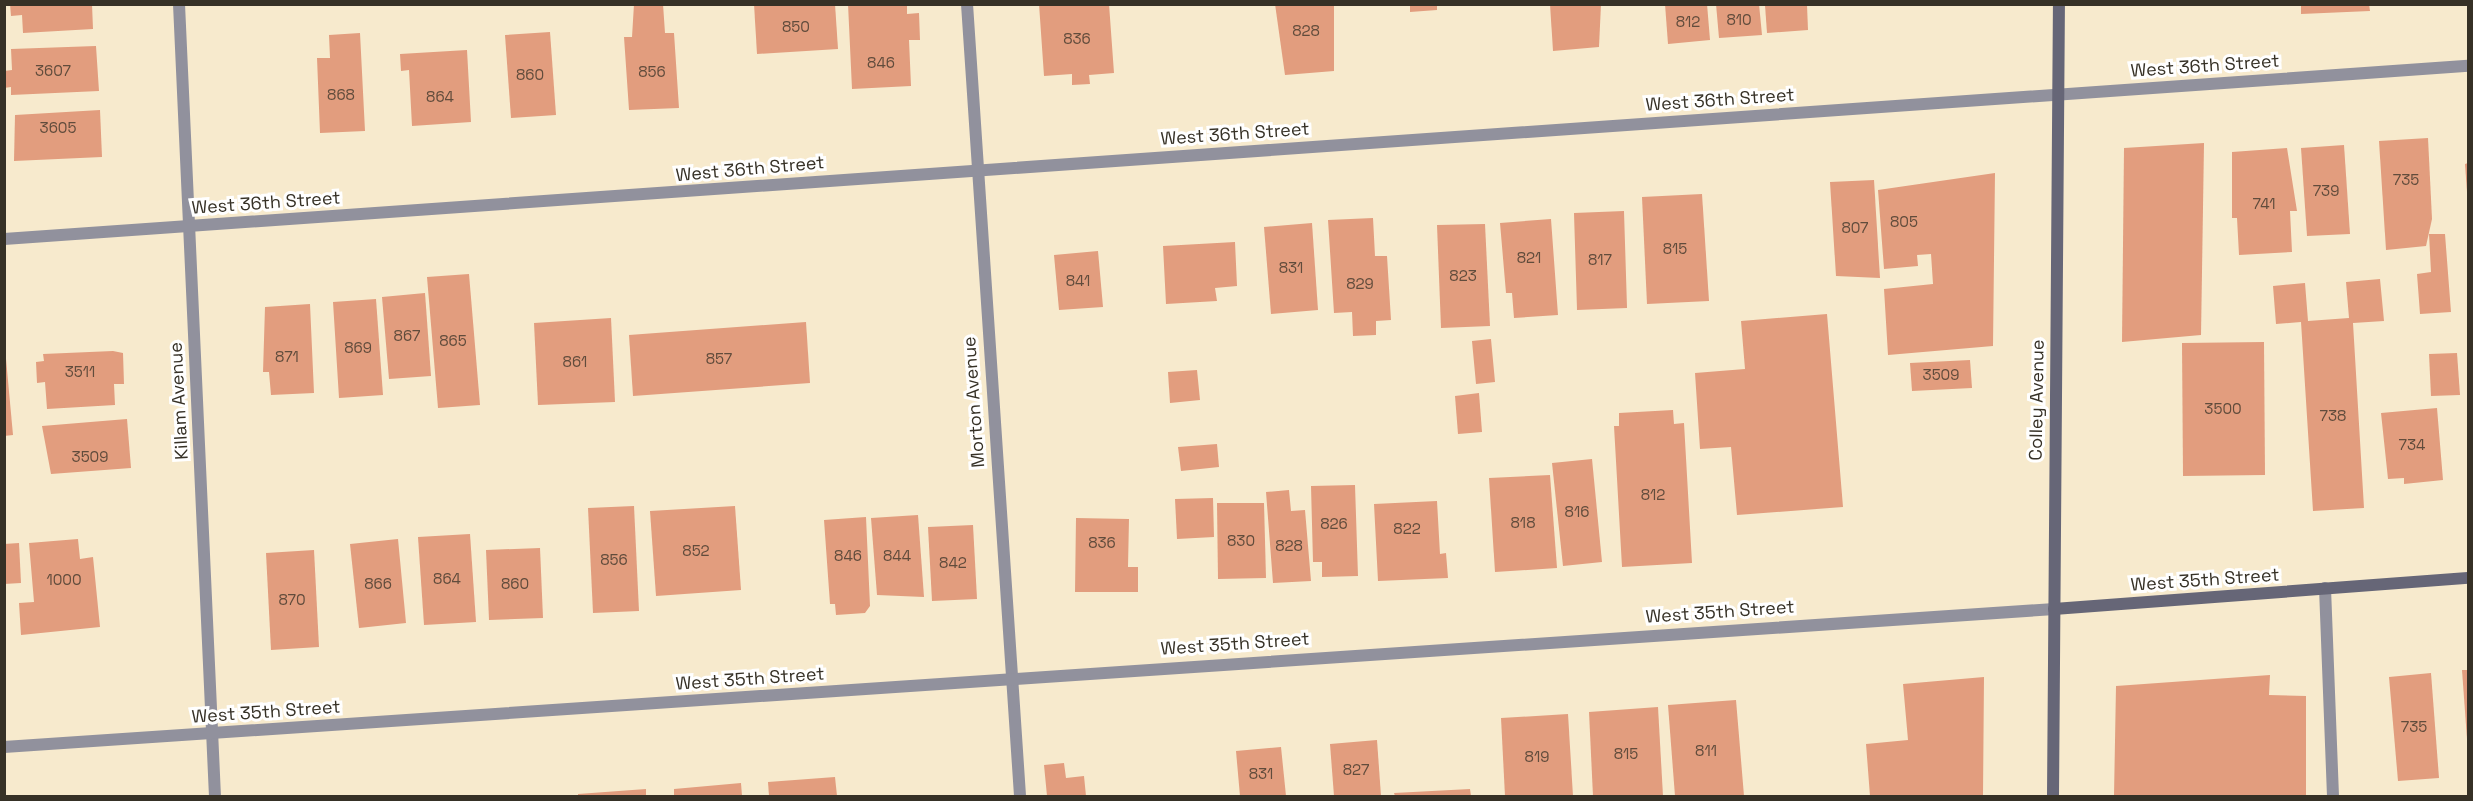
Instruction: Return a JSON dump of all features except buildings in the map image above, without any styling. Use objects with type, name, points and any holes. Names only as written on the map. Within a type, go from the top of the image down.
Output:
[{"type":"main road","name":"Colley Avenue","points":[[2053,796],[2059,4]]},
{"type":"main road","name":"West 35th Street","points":[[2054,609],[2469,578]]},
{"type":"street","name":"Killam Avenue","points":[[179,4],[215,796]]},
{"type":"street","name":"Morton Avenue","points":[[967,4],[1020,796]]},
{"type":"street","name":"West 36th Street","points":[[4,239],[977,168],[2469,66]]},
{"type":"street","points":[[2325,588],[2332,796]]},
{"type":"street","name":"West 35th Street","points":[[4,747],[2054,609]]}]
